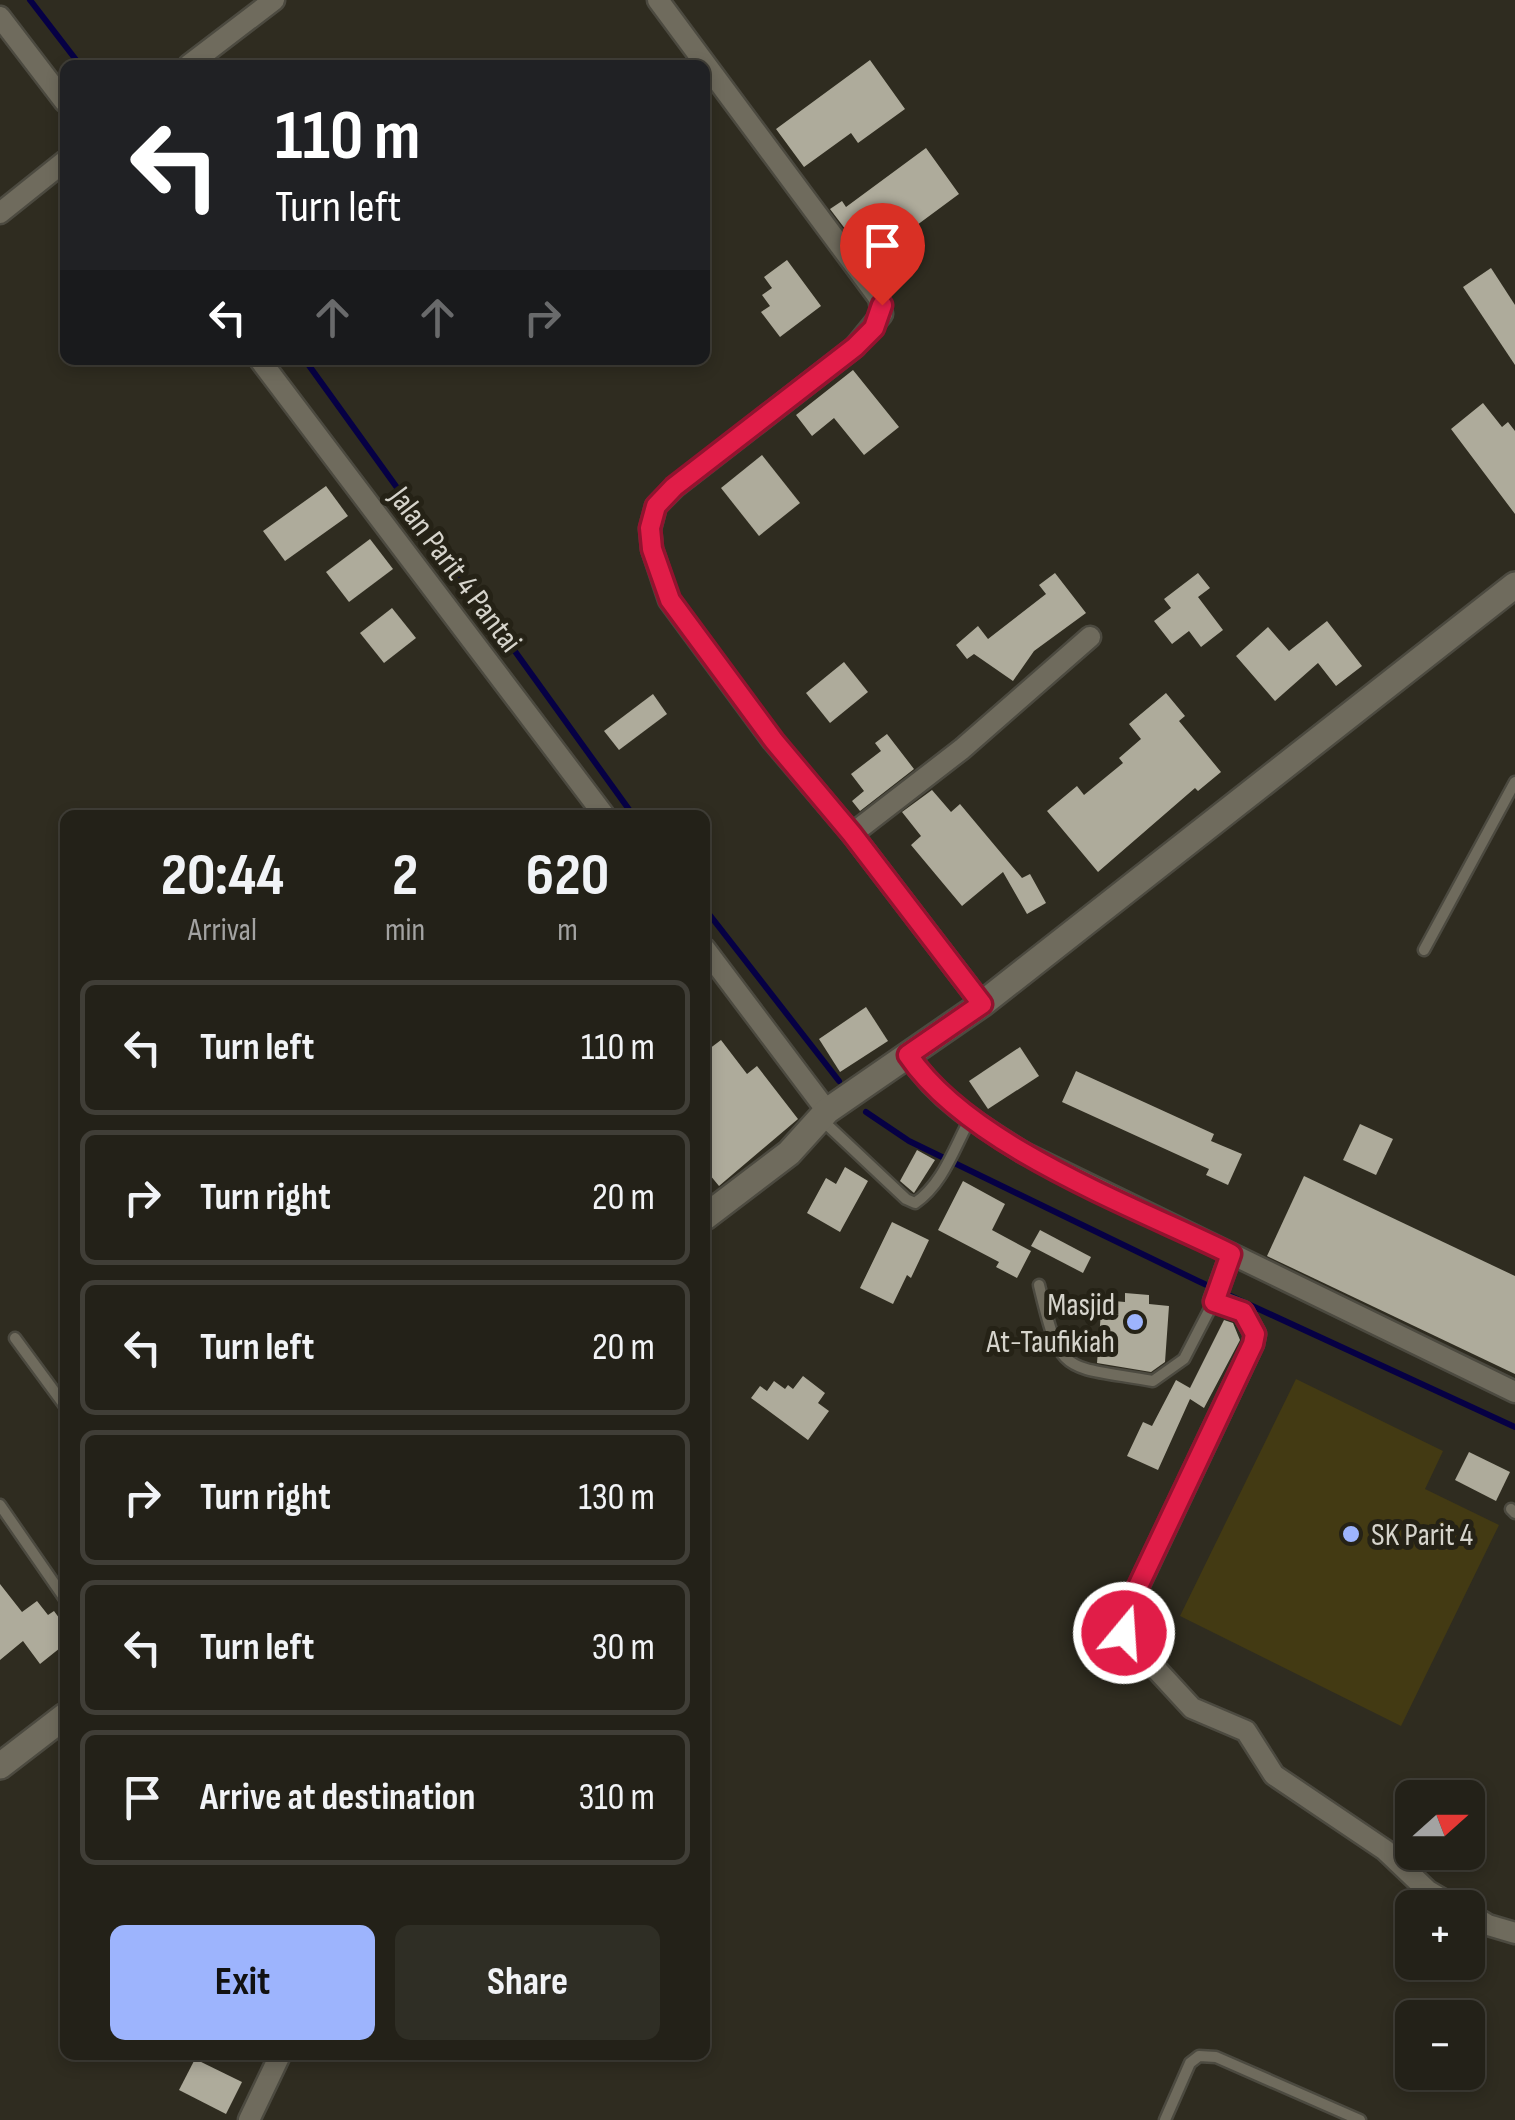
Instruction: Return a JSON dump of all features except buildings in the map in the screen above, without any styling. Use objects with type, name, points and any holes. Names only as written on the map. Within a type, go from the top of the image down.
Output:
[{"type":"street","points":[[196,60],[274,0]]},
{"type":"street","points":[[658,0],[702,60]]},
{"type":"street","points":[[0,17],[60,95]]},
{"type":"street","points":[[710,71],[882,305],[874,328],[855,347],[674,487],[656,506],[650,528],[652,549],[670,600],[774,741],[852,834],[982,1004]]},
{"type":"street","points":[[0,213],[60,165]]},
{"type":"street","name":"Jalan Parit 4 Pantai","points":[[264,365],[600,810]]},
{"type":"street","points":[[710,1213],[789,1153],[824,1115],[982,1004],[1515,585]]},
{"type":"street","points":[[852,834],[962,749],[1090,637]]},
{"type":"street","points":[[710,956],[824,1115]]},
{"type":"street","points":[[908,1055],[924,1078],[970,1119],[1024,1153],[1515,1392]]},
{"type":"street","points":[[1231,1254],[1218,1291],[1243,1312],[1255,1334],[1253,1344],[1123,1618],[1124,1633],[1192,1708],[1246,1730],[1274,1776],[1384,1850],[1428,1890]]},
{"type":"street","points":[[0,1766],[60,1720]]},
{"type":"street","points":[[1485,1924],[1515,1933]]},
{"type":"street","points":[[250,2120],[278,2060]]},
{"type":"lane","points":[[1424,950],[1513,790]]},
{"type":"lane","points":[[824,1115],[914,1203],[928,1195],[970,1119]]},
{"type":"lane","points":[[1039,1284],[1053,1345],[1064,1358],[1077,1368],[1153,1381],[1184,1360],[1218,1291]]},
{"type":"lane","points":[[15,1338],[60,1399]]},
{"type":"lane","points":[[0,1505],[60,1592]]},
{"type":"lane","points":[[1166,2120],[1190,2062],[1200,2056],[1216,2057],[1360,2120]]},
{"type":"shaded area","points":[[1296,1379],[1443,1451],[1425,1489],[1499,1525],[1401,1726],[1180,1616]]},
{"type":"waterway","points":[[30,0],[76,60]]},
{"type":"waterway","points":[[309,365],[629,810]]},
{"type":"waterway","points":[[710,915],[839,1081]]},
{"type":"waterway","points":[[866,1112],[909,1141],[1198,1281],[1515,1427]]},
{"type":"place","name":"Masjid At-Taufikiah","points":[[1135,1322]]},
{"type":"place","name":"SK Parit 4","points":[[1351,1534]]},
{"type":"route","points":[[882,305],[874,328],[855,347],[674,487],[656,506],[650,528],[652,549],[670,600],[774,741],[852,834],[982,1004],[908,1055],[924,1078],[960,1113],[1024,1153],[1231,1254],[1214,1302],[1243,1312],[1255,1334],[1253,1344],[1123,1618],[1124,1633]]}]
